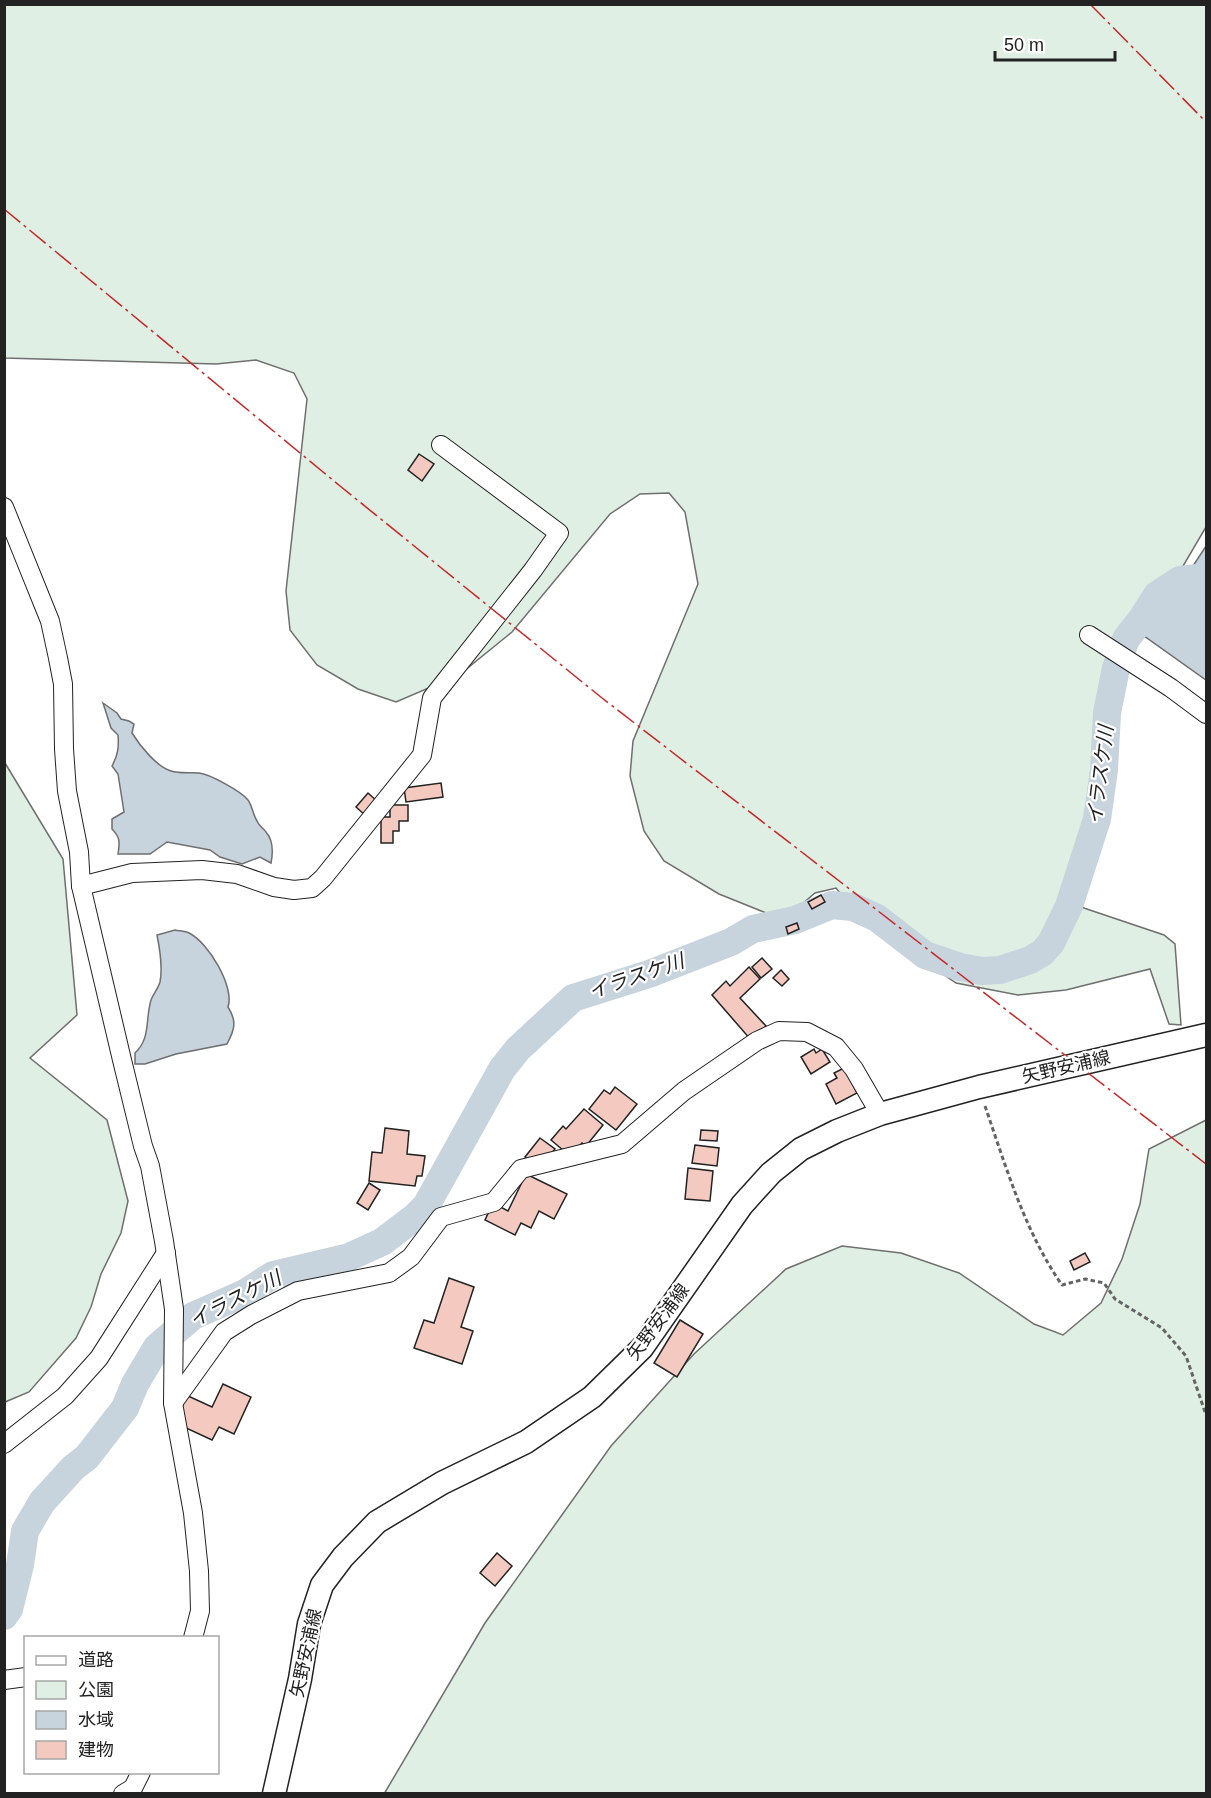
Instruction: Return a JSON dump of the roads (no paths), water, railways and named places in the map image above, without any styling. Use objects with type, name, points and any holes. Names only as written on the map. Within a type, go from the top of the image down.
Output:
[{"type":"main road","name":"矢野安浦線","points":[[274,1794],[300,1678],[309,1624],[322,1585],[343,1557],[377,1522],[442,1483],[526,1442],[592,1397],[642,1348],[742,1205],[771,1173],[801,1149],[837,1131],[880,1114],[979,1087],[1206,1035]]},
{"type":"street","points":[[81,886],[132,873],[202,870],[237,874],[274,887],[294,890],[312,888],[323,878],[422,755],[432,699],[533,570],[559,533],[441,445]]},
{"type":"street","points":[[4,507],[50,621],[63,684],[67,791],[79,852],[81,886],[122,1060],[150,1166],[166,1253],[174,1309],[173,1403],[193,1513],[199,1571],[200,1611],[194,1636]]},
{"type":"street","points":[[1089,635],[1171,688],[1206,714]]},
{"type":"street","points":[[173,1403],[224,1332],[251,1315],[298,1291],[389,1273],[411,1257],[441,1217],[494,1202],[521,1169],[622,1144],[684,1091],[758,1041],[779,1031],[807,1032],[836,1047],[854,1069],[880,1114]]},
{"type":"street","points":[[4,1444],[65,1396],[99,1358],[166,1253]]},
{"type":"street","points":[[4,1680],[24,1677]]},
{"type":"street","points":[[123,1794],[133,1788],[140,1774]]},
{"type":"water","points":[[1206,546],[1206,680],[1140,633],[1178,589]]},
{"type":"water","points":[[103,703],[117,713],[121,719],[134,724],[132,733],[144,750],[166,769],[182,773],[204,774],[245,797],[258,823],[270,839],[271,863],[260,857],[242,864],[220,857],[210,850],[167,842],[150,854],[118,854],[119,840],[112,829],[112,819],[124,812],[118,774],[112,766],[118,751],[118,735],[111,728]]},
{"type":"water","points":[[175,930],[187,932],[196,938],[212,955],[228,988],[228,1007],[234,1021],[232,1034],[227,1044],[176,1054],[145,1064],[135,1064],[135,1053],[146,1035],[151,1000],[160,982],[161,964],[157,935]]},
{"type":"waterway","name":"イラスケ川","points":[[4,1616],[9,1609],[20,1565],[25,1531],[42,1502],[73,1468],[87,1457],[125,1408],[135,1384],[157,1347],[193,1316],[245,1293],[273,1275],[349,1257],[382,1242],[415,1217],[426,1206],[502,1069],[518,1049],[573,998],[649,974],[731,942],[753,929],[795,920],[832,905],[853,907],[877,918],[925,955],[960,967],[982,971],[1000,970],[1030,960],[1042,953],[1051,943],[1069,906],[1097,819],[1104,770],[1107,713],[1116,668],[1126,639],[1157,595],[1180,580],[1206,577]]}]
